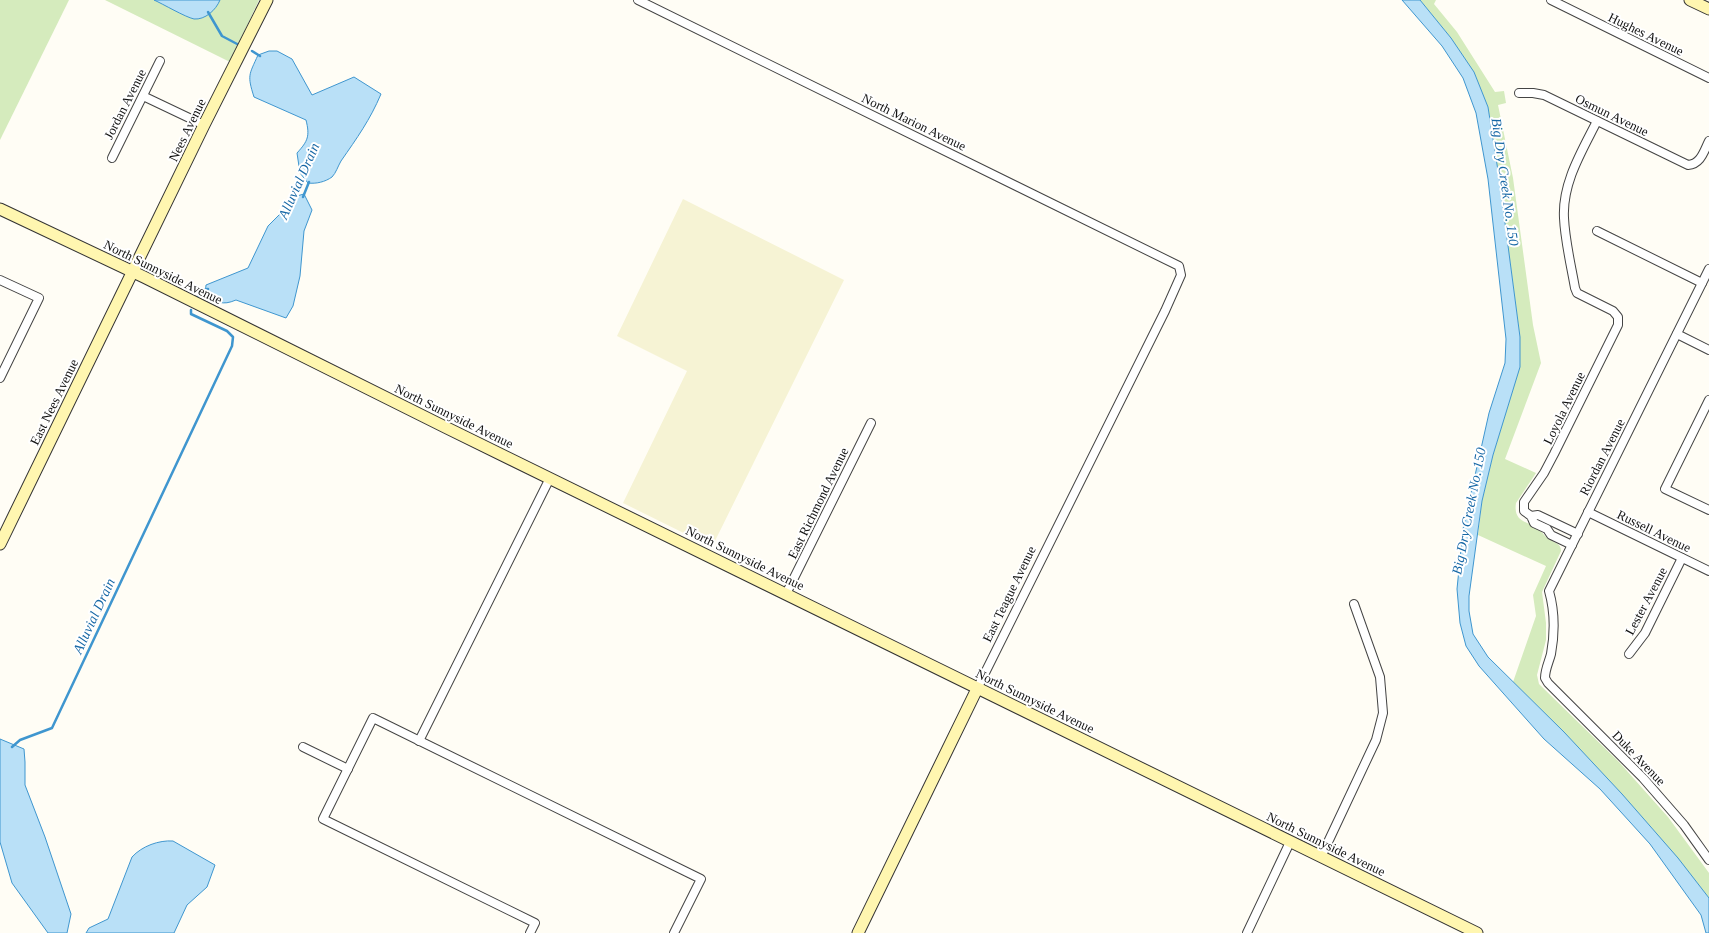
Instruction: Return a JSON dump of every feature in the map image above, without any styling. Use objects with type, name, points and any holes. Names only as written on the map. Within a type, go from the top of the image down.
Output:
[{"type":"main road","name":"Nees Avenue","points":[[133,272],[204,125],[267,0]]},
{"type":"main road","points":[[1690,0],[1709,9]]},
{"type":"main road","name":"North Sunnyside Avenue","points":[[0,209],[133,272],[977,689],[1477,933]]},
{"type":"main road","name":"East Nees Avenue","points":[[0,544],[133,272]]},
{"type":"main road","name":"East Teague Avenue","points":[[858,933],[977,689]]},
{"type":"street","name":"North Marion Avenue","points":[[638,0],[1179,266]]},
{"type":"street","name":"Hughes Avenue","points":[[1551,0],[1709,78]]},
{"type":"street","name":"Jordan Avenue","points":[[112,158],[160,61]]},
{"type":"street","name":"Osmun Avenue","points":[[1519,94],[1533,93],[1544,95],[1684,164],[1693,165],[1700,160],[1709,142]]},
{"type":"street","points":[[143,96],[204,125]]},
{"type":"street","name":"Loyola Avenue","points":[[1531,516],[1527,514],[1523,506],[1524,502],[1544,473],[1618,325],[1618,317],[1612,311],[1577,293],[1565,228],[1565,206],[1567,192],[1575,166],[1597,121]]},
{"type":"street","points":[[1597,231],[1702,283]]},
{"type":"street","name":"East Teague Avenue","points":[[977,689],[1165,311],[1181,275],[1179,266]]},
{"type":"street","name":"Riordan Avenue","points":[[1545,678],[1553,642],[1554,625],[1554,610],[1549,591],[1709,269]]},
{"type":"street","points":[[0,280],[39,298],[0,378]]},
{"type":"street","points":[[1677,334],[1709,350]]},
{"type":"street","points":[[1709,400],[1665,489],[1709,510]]},
{"type":"street","name":"East Richmond Avenue","points":[[786,594],[871,423]]},
{"type":"street","points":[[419,741],[550,478]]},
{"type":"street","name":"Russell Avenue","points":[[1588,512],[1709,571]]},
{"type":"street","points":[[1572,545],[1551,535],[1547,529],[1534,523],[1531,516],[1538,515],[1578,534]]},
{"type":"street","points":[[1547,529],[1551,521]]},
{"type":"street","name":"Lester Avenue","points":[[1630,654],[1645,633],[1682,558]]},
{"type":"street","points":[[1321,857],[1376,740],[1383,713],[1380,677],[1354,604]]},
{"type":"street","name":"Duke Avenue","points":[[1545,678],[1554,689],[1643,778],[1684,825],[1709,860]]},
{"type":"street","points":[[530,933],[535,923],[323,819],[373,718],[701,879],[677,932]]},
{"type":"street","points":[[303,747],[348,769]]},
{"type":"street","points":[[1247,933],[1290,842]]},
{"type":"shaded area","points":[[683,199],[844,280],[712,547],[623,503],[687,371],[617,336]]},
{"type":"green space","points":[[0,0],[69,0],[0,140]]},
{"type":"green space","points":[[105,0],[259,0],[230,62]]},
{"type":"green space","points":[[1420,0],[1436,0],[1434,4],[1457,32],[1495,92],[1504,91],[1506,103],[1498,105],[1513,178],[1533,325],[1541,363],[1505,459],[1536,473],[1516,503],[1516,510],[1519,518],[1540,530],[1546,537],[1559,545],[1561,548],[1542,592],[1546,623],[1546,640],[1537,675],[1539,684],[1619,762],[1668,817],[1709,873],[1709,898],[1663,841],[1615,787],[1513,682],[1536,616],[1533,595],[1546,566],[1478,535],[1482,501],[1493,455],[1520,366],[1520,337],[1499,177],[1488,107],[1474,72],[1451,38]]},
{"type":"water","points":[[154,0],[220,0],[210,14],[202,18],[194,19]]},
{"type":"water","name":"Big Dry Creek No. 150","points":[[1402,0],[1420,0],[1451,38],[1474,72],[1488,107],[1499,177],[1520,337],[1520,367],[1493,455],[1482,501],[1469,596],[1469,611],[1473,634],[1488,657],[1564,732],[1622,794],[1678,858],[1709,898],[1709,933],[1706,933],[1701,915],[1650,844],[1600,789],[1544,739],[1479,666],[1466,646],[1460,623],[1457,589],[1463,529],[1489,413],[1505,363],[1506,339],[1488,179],[1476,113],[1463,78],[1442,46]]},
{"type":"water","points":[[269,51],[277,51],[292,59],[312,95],[354,77],[381,94],[368,121],[341,161],[335,174],[326,180],[317,183],[308,183],[300,173],[297,153],[306,142],[308,130],[306,120],[254,97],[250,84],[251,71],[258,55]]},
{"type":"water","points":[[304,194],[312,210],[304,231],[300,276],[293,306],[286,318],[236,300],[223,303],[213,300],[205,295],[206,285],[248,268],[268,226],[281,213],[293,197]]},
{"type":"water","points":[[0,739],[24,749],[25,785],[45,837],[71,914],[67,933],[48,933],[12,883],[0,842]]},
{"type":"water","points":[[173,841],[215,865],[207,887],[187,905],[174,933],[86,933],[89,928],[108,919],[132,857],[151,844]]},
{"type":"waterway","name":"Alluvial Drain","points":[[208,12],[222,36],[239,45]]},
{"type":"waterway","name":"Alluvial Drain","points":[[252,51],[260,56]]},
{"type":"waterway","name":"Alluvial Drain","points":[[303,197],[309,182]]},
{"type":"waterway","name":"Alluvial Drain","points":[[198,297],[203,290],[208,289]]},
{"type":"waterway","name":"Alluvial Drain","points":[[12,747],[20,740],[52,728],[232,346],[233,337],[227,331],[191,314],[191,310]]}]
